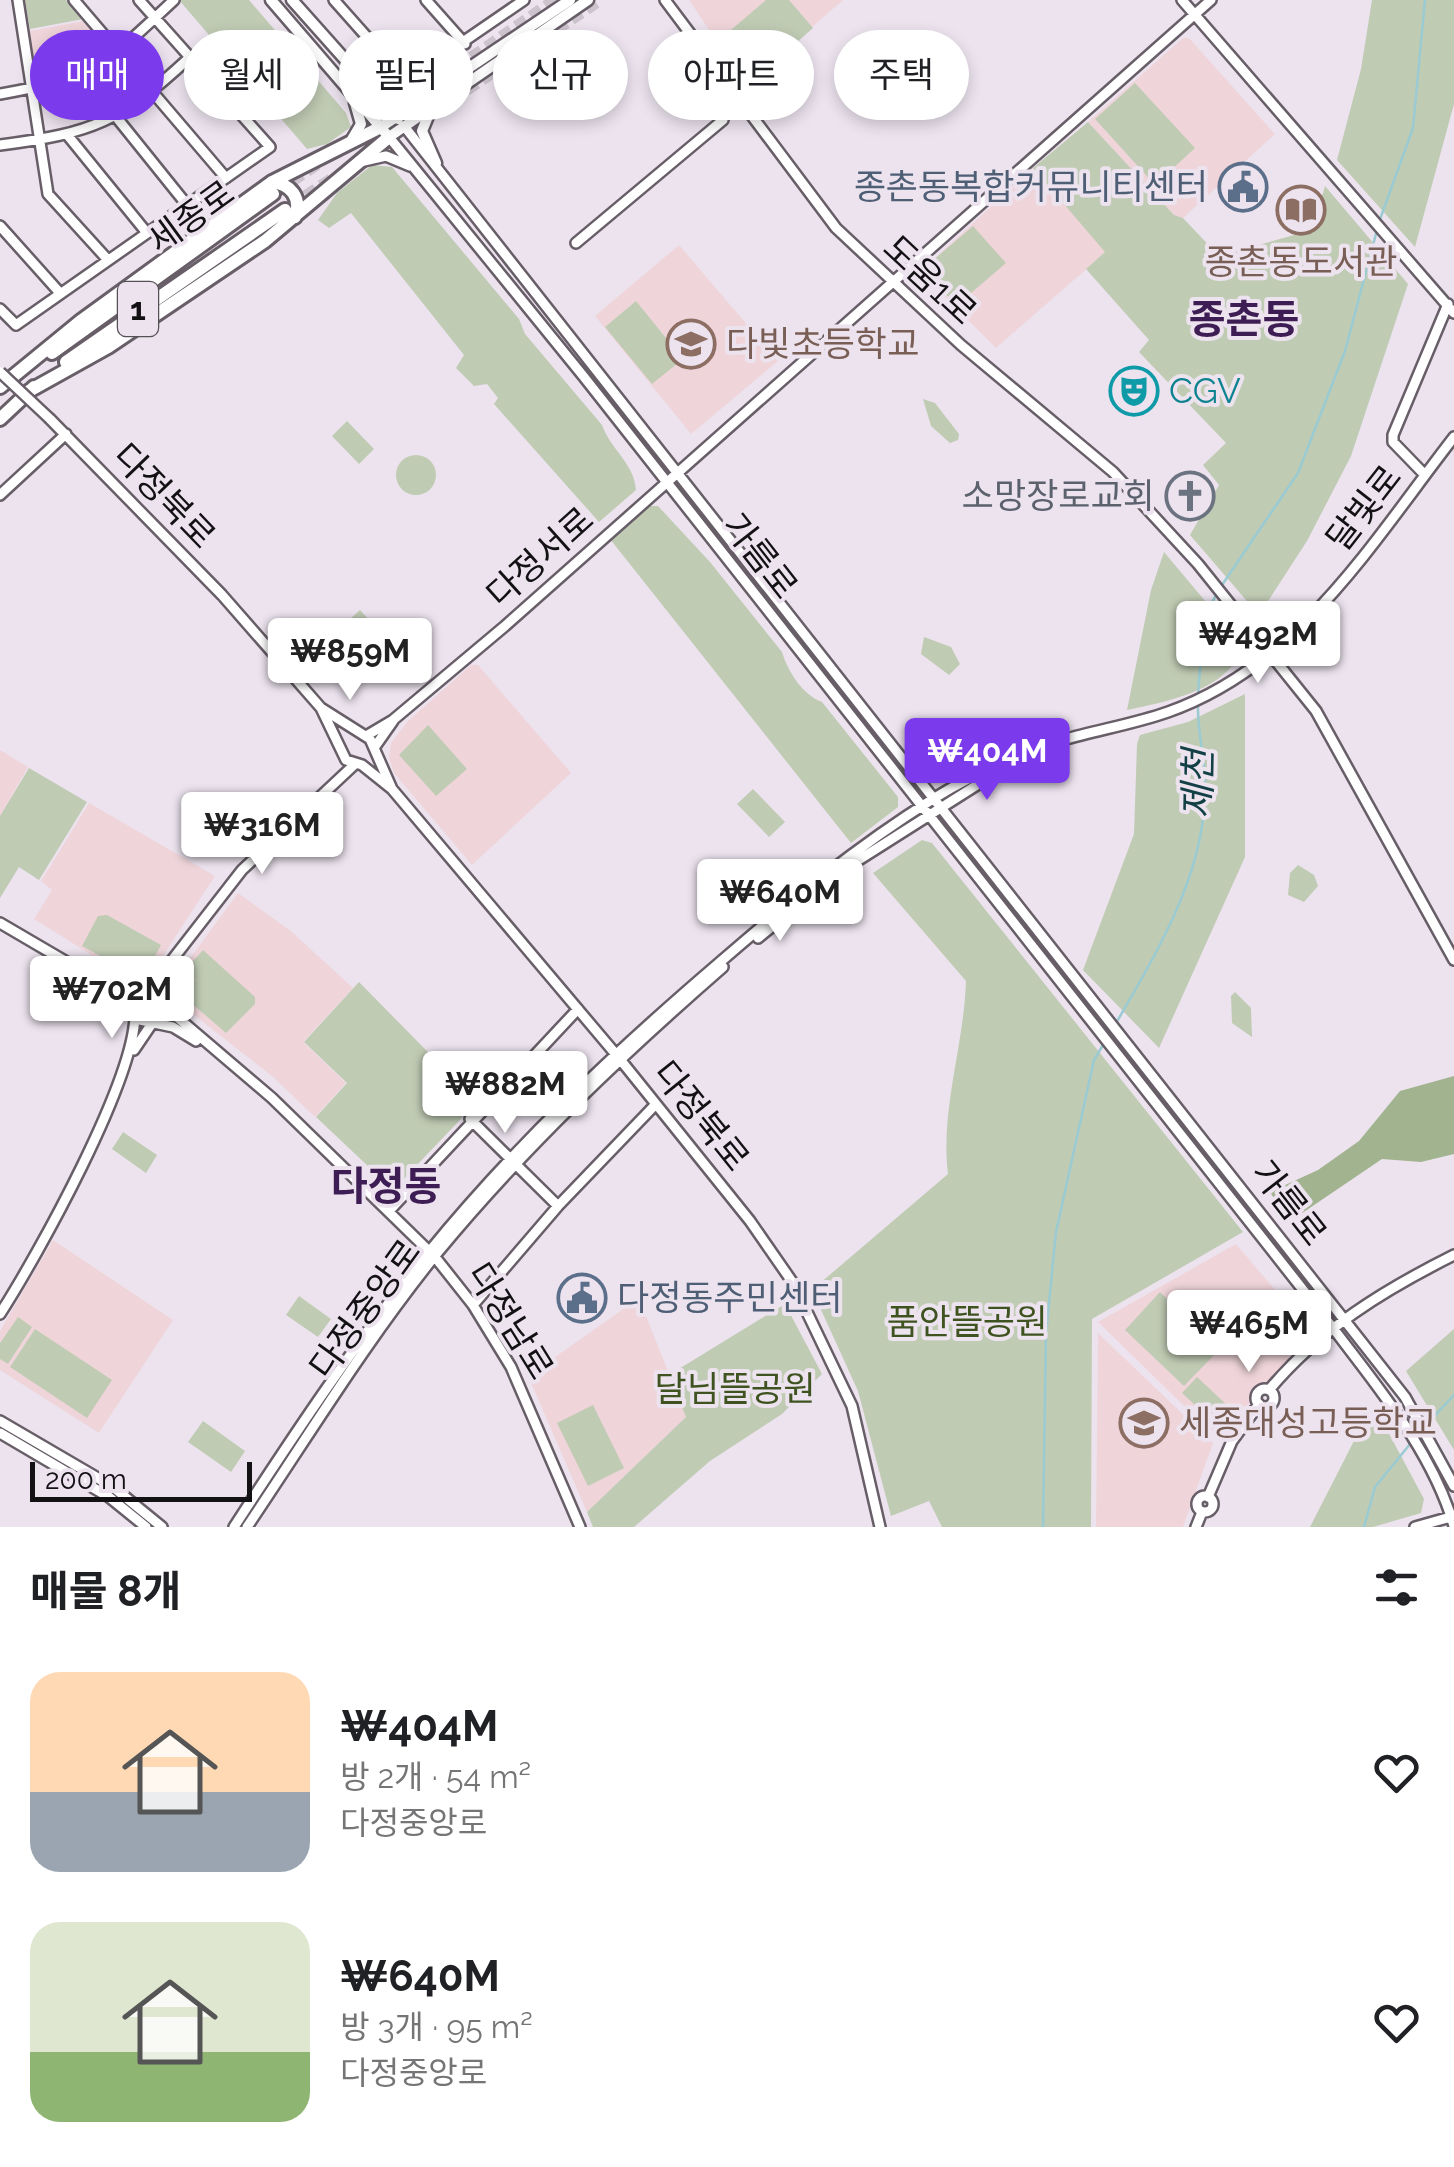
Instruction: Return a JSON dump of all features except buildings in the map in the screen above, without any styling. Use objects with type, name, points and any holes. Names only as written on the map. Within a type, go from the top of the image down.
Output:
[{"type":"highway","points":[[0,387],[82,320],[272,188],[385,132]]},
{"type":"highway","points":[[0,419],[29,391],[198,288],[352,167],[385,132]]},
{"type":"highway","points":[[272,188],[290,187],[296,196],[290,213]]},
{"type":"highway","name":"세종로","points":[[0,395],[272,188]]},
{"type":"main road","points":[[271,0],[339,77]]},
{"type":"main road","points":[[292,0],[339,53]]},
{"type":"main road","points":[[473,70],[570,0]]},
{"type":"main road","points":[[473,74],[588,0]]},
{"type":"main road","points":[[343,150],[361,124],[359,120]]},
{"type":"main road","points":[[375,120],[385,132],[403,120]]},
{"type":"main road","points":[[425,120],[422,131],[436,163]]},
{"type":"street","points":[[18,0],[30,75]]},
{"type":"street","points":[[74,0],[99,30]]},
{"type":"street","points":[[139,0],[184,52]]},
{"type":"street","points":[[141,30],[174,0]]},
{"type":"street","points":[[334,0],[361,30]]},
{"type":"street","points":[[426,0],[452,30]]},
{"type":"street","points":[[473,37],[524,0]]},
{"type":"street","name":"도움1로","points":[[665,0],[836,228],[892,284],[1104,463],[1198,564],[1271,654]]},
{"type":"street","points":[[1182,0],[1451,309],[1393,435],[1393,442],[1424,474]]},
{"type":"street","name":"다정서로","points":[[393,720],[1210,0]]},
{"type":"street","points":[[164,81],[184,63]]},
{"type":"street","points":[[0,94],[30,88]]},
{"type":"street","points":[[164,106],[226,178]]},
{"type":"street","points":[[37,120],[53,204],[108,260]]},
{"type":"street","points":[[0,146],[69,137],[111,120]]},
{"type":"street","points":[[118,120],[187,206]]},
{"type":"street","points":[[0,309],[16,324],[270,147],[245,120]]},
{"type":"street","points":[[576,242],[722,120]]},
{"type":"street","name":"가름로","points":[[400,122],[1406,1397],[1454,1486]]},
{"type":"street","name":"가름로","points":[[385,132],[666,480],[1333,1328],[1394,1409],[1427,1463],[1453,1520]]},
{"type":"street","points":[[69,137],[148,232]]},
{"type":"street","points":[[352,167],[386,156],[407,164],[428,182]]},
{"type":"street","points":[[0,226],[60,293]]},
{"type":"street","name":"다정북로","points":[[0,372],[66,434],[222,595],[321,708]]},
{"type":"street","points":[[0,495],[66,434]]},
{"type":"street","name":"달빛로","points":[[1010,763],[1048,745],[1169,712],[1223,686],[1271,654],[1316,614],[1454,437]]},
{"type":"street","points":[[1271,654],[1324,724],[1454,960]]},
{"type":"street","points":[[321,708],[361,735],[374,751],[392,789]]},
{"type":"street","points":[[321,708],[343,752],[392,789]]},
{"type":"street","points":[[330,783],[343,752],[361,735],[393,720]]},
{"type":"street","points":[[0,1314],[56,1217],[121,1074],[135,1032],[134,1010],[145,992],[177,956],[230,883],[330,783],[374,751],[393,720]]},
{"type":"street","points":[[934,799],[1010,763]]},
{"type":"street","name":"다정중앙로","points":[[616,1056],[835,875],[1010,763]]},
{"type":"street","name":"다정북로","points":[[392,789],[750,1221],[812,1315],[852,1406],[880,1527]]},
{"type":"street","name":"다정중앙로","points":[[234,1527],[314,1402],[432,1254],[513,1161],[616,1056],[829,870],[934,799]]},
{"type":"street","points":[[0,923],[90,976],[134,1010],[215,1053]]},
{"type":"street","points":[[121,1074],[164,1004],[177,956]]},
{"type":"street","points":[[90,976],[158,994],[215,1053]]},
{"type":"street","points":[[390,1210],[470,1120],[578,1010]]},
{"type":"street","name":"다정남로","points":[[215,1053],[272,1098],[390,1210],[473,1305],[535,1415],[580,1527]]},
{"type":"street","points":[[473,1305],[558,1206],[656,1104]]},
{"type":"street","points":[[470,1120],[558,1206]]},
{"type":"street","name":"다정중앙로","points":[[247,1527],[432,1254]]},
{"type":"street","points":[[1196,1527],[1202,1512],[1212,1507],[1208,1497],[1232,1441],[1258,1404],[1258,1391],[1269,1390],[1291,1364],[1333,1328],[1390,1287],[1454,1255]]},
{"type":"street","points":[[0,1421],[113,1488],[162,1527]]},
{"type":"street","points":[[0,1432],[109,1498],[146,1527]]},
{"type":"street","points":[[1415,1527],[1453,1520]]},
{"type":"shaded area","points":[[689,0],[843,0],[809,30],[709,30]]},
{"type":"shaded area","points":[[84,21],[92,30],[35,30]]},
{"type":"shaded area","points":[[1183,38],[1189,38],[1275,134],[1183,218],[1174,215],[1088,122]]},
{"type":"shaded area","points":[[1033,168],[1106,252],[996,348],[925,277],[924,268]]},
{"type":"shaded area","name":"다빛초등학교","points":[[679,245],[778,361],[691,434],[595,316]]},
{"type":"shaded area","points":[[471,665],[478,665],[571,773],[472,865],[394,773],[389,758],[391,743],[407,722]]},
{"type":"shaded area","points":[[0,750],[28,767],[0,816]]},
{"type":"shaded area","points":[[89,803],[215,876],[157,965],[139,979],[127,977],[34,919],[52,890],[41,881]]},
{"type":"shaded area","points":[[238,893],[292,932],[353,988],[303,1042],[346,1083],[315,1117],[272,1076],[189,1011],[180,997],[182,969]]},
{"type":"shaded area","points":[[53,1240],[173,1320],[99,1433],[0,1370],[0,1331]]},
{"type":"shaded area","points":[[1236,1244],[1311,1332],[1218,1439],[1098,1322]]},
{"type":"shaded area","points":[[639,1298],[686,1417],[587,1512],[528,1376]]},
{"type":"shaded area","name":"세종대성고등학교","points":[[1098,1333],[1213,1443],[1183,1527],[1096,1527]]},
{"type":"green space","points":[[25,0],[66,0],[83,19],[30,29]]},
{"type":"green space","points":[[179,0],[249,0],[275,30],[205,30]]},
{"type":"green space","points":[[766,0],[789,0],[813,28],[811,30],[731,30]]},
{"type":"green space","points":[[1372,0],[1454,0],[1454,104],[1415,247],[1337,160],[1361,69]]},
{"type":"green space","points":[[319,82],[339,105],[339,120],[348,120],[351,127],[327,144],[307,149],[282,120],[319,120]]},
{"type":"green space","points":[[1135,83],[1195,148],[1155,185],[1095,119]]},
{"type":"green space","points":[[1088,122],[1174,215],[1183,218],[1219,256],[1312,230],[1325,186],[1408,284],[1351,456],[1307,541],[1259,615],[1190,535],[1219,485],[1203,465],[1226,443],[1139,352],[1149,340],[1086,269],[1105,252],[1033,168]]},
{"type":"green space","points":[[372,165],[392,167],[602,425],[631,472],[636,490],[599,522],[494,404],[498,398],[487,384],[474,386],[456,368],[464,355],[351,213],[329,228],[318,220],[337,193]]},
{"type":"green space","points":[[973,226],[1006,263],[956,306],[924,268]]},
{"type":"green space","points":[[636,301],[683,359],[652,384],[605,327]]},
{"type":"green space","points":[[923,399],[935,403],[959,434],[958,440],[950,443],[931,426]]},
{"type":"green space","points":[[347,421],[374,449],[359,464],[332,436]]},
{"type":"green space","points":[[416,455],[430,461],[436,475],[430,489],[416,495],[402,489],[396,475],[402,461]]},
{"type":"green space","points":[[648,506],[658,506],[710,562],[782,652],[797,682],[822,702],[898,797],[898,807],[851,843],[610,539]]},
{"type":"green space","points":[[1164,552],[1242,645],[1226,673],[1212,683],[1178,698],[1127,710],[1151,590]]},
{"type":"green space","points":[[360,610],[377,629],[353,651],[336,632]]},
{"type":"green space","points":[[924,637],[951,647],[960,664],[949,675],[921,654]]},
{"type":"green space","points":[[1245,694],[1245,857],[1159,1048],[1083,970],[1134,834],[1137,744],[1140,735],[1188,722]]},
{"type":"green space","points":[[428,725],[467,769],[436,796],[399,755]]},
{"type":"green space","points":[[29,768],[87,802],[39,880],[19,867],[0,898],[0,816]]},
{"type":"green space","points":[[753,789],[785,822],[769,837],[737,804]]},
{"type":"green space","name":"품안뜰공원","points":[[922,840],[932,843],[1243,1232],[1092,1319],[1091,1527],[942,1527],[929,1501],[891,1516],[858,1391],[812,1290],[948,1174],[947,1126],[966,981],[873,873]]},
{"type":"green space","points":[[1298,865],[1314,875],[1318,886],[1304,902],[1288,895],[1290,873]]},
{"type":"green space","points":[[107,915],[161,945],[148,969],[134,974],[82,946],[98,916]]},
{"type":"green space","points":[[203,950],[255,997],[255,1004],[226,1033],[183,996],[183,988],[192,978],[197,981],[185,970]]},
{"type":"green space","points":[[359,982],[477,1102],[398,1185],[389,1186],[316,1117],[347,1083],[304,1042]]},
{"type":"green space","points":[[1235,992],[1251,1008],[1252,1037],[1232,1023],[1231,996]]},
{"type":"green space","points":[[1454,1076],[1454,1154],[1421,1162],[1382,1159],[1289,1222],[1270,1192],[1318,1170],[1359,1141],[1400,1091]]},
{"type":"green space","points":[[123,1132],[157,1155],[146,1173],[112,1149]]},
{"type":"green space","points":[[1160,1292],[1220,1349],[1184,1386],[1125,1330]]},
{"type":"green space","points":[[299,1296],[331,1319],[318,1337],[286,1315]]},
{"type":"green space","name":"달님뜰공원","points":[[785,1304],[822,1374],[782,1414],[710,1461],[634,1527],[593,1527],[587,1512],[686,1417],[669,1375]]},
{"type":"green space","points":[[18,1317],[32,1327],[8,1364],[0,1359],[0,1343]]},
{"type":"green space","points":[[35,1329],[112,1380],[87,1418],[10,1367]]},
{"type":"green space","points":[[1454,1329],[1454,1450],[1406,1371]]},
{"type":"green space","points":[[1197,1377],[1226,1404],[1211,1420],[1182,1393]]},
{"type":"green space","points":[[593,1405],[624,1468],[588,1486],[557,1423]]},
{"type":"green space","points":[[1378,1413],[1424,1499],[1421,1513],[1373,1527],[1310,1527],[1356,1437]]},
{"type":"green space","points":[[203,1421],[245,1451],[231,1472],[188,1442]]},
{"type":"waterway","name":"제천","points":[[1379,222],[1413,128],[1425,0]]},
{"type":"waterway","name":"제천","points":[[1222,585],[1298,473],[1345,351],[1377,230]]},
{"type":"waterway","name":"제천","points":[[1198,695],[1204,616],[1218,592]]},
{"type":"waterway","name":"제천","points":[[1115,1025],[1177,908],[1198,846],[1205,780],[1198,703]]},
{"type":"waterway","name":"제천","points":[[1043,1527],[1046,1333],[1056,1232],[1094,1060],[1103,1045]]},
{"type":"waterway","points":[[1424,1427],[1454,1395]]},
{"type":"waterway","points":[[1364,1527],[1375,1487],[1419,1433]]},
{"type":"tunnel","points":[[368,129],[555,0]]},
{"type":"tunnel","points":[[473,86],[600,0]]},
{"type":"tunnel","points":[[277,191],[319,163]]},
{"type":"tunnel","points":[[291,206],[333,178]]},
{"type":"place","name":"종촌동복합커뮤니티센터","points":[[1243,187]]},
{"type":"place","name":"종촌동도서관","points":[[1301,210]]},
{"type":"place","name":"다빛초등학교","points":[[691,344]]},
{"type":"place","name":"CGV","points":[[1134,391]]},
{"type":"place","name":"소망장로교회","points":[[1190,496]]},
{"type":"place","name":"다정동주민센터","points":[[582,1298]]},
{"type":"place","name":"세종대성고등학교","points":[[1144,1423]]},
{"type":"district","name":"종촌동","points":[[1244,319]]},
{"type":"district","name":"다정동","points":[[386,1186]]}]
